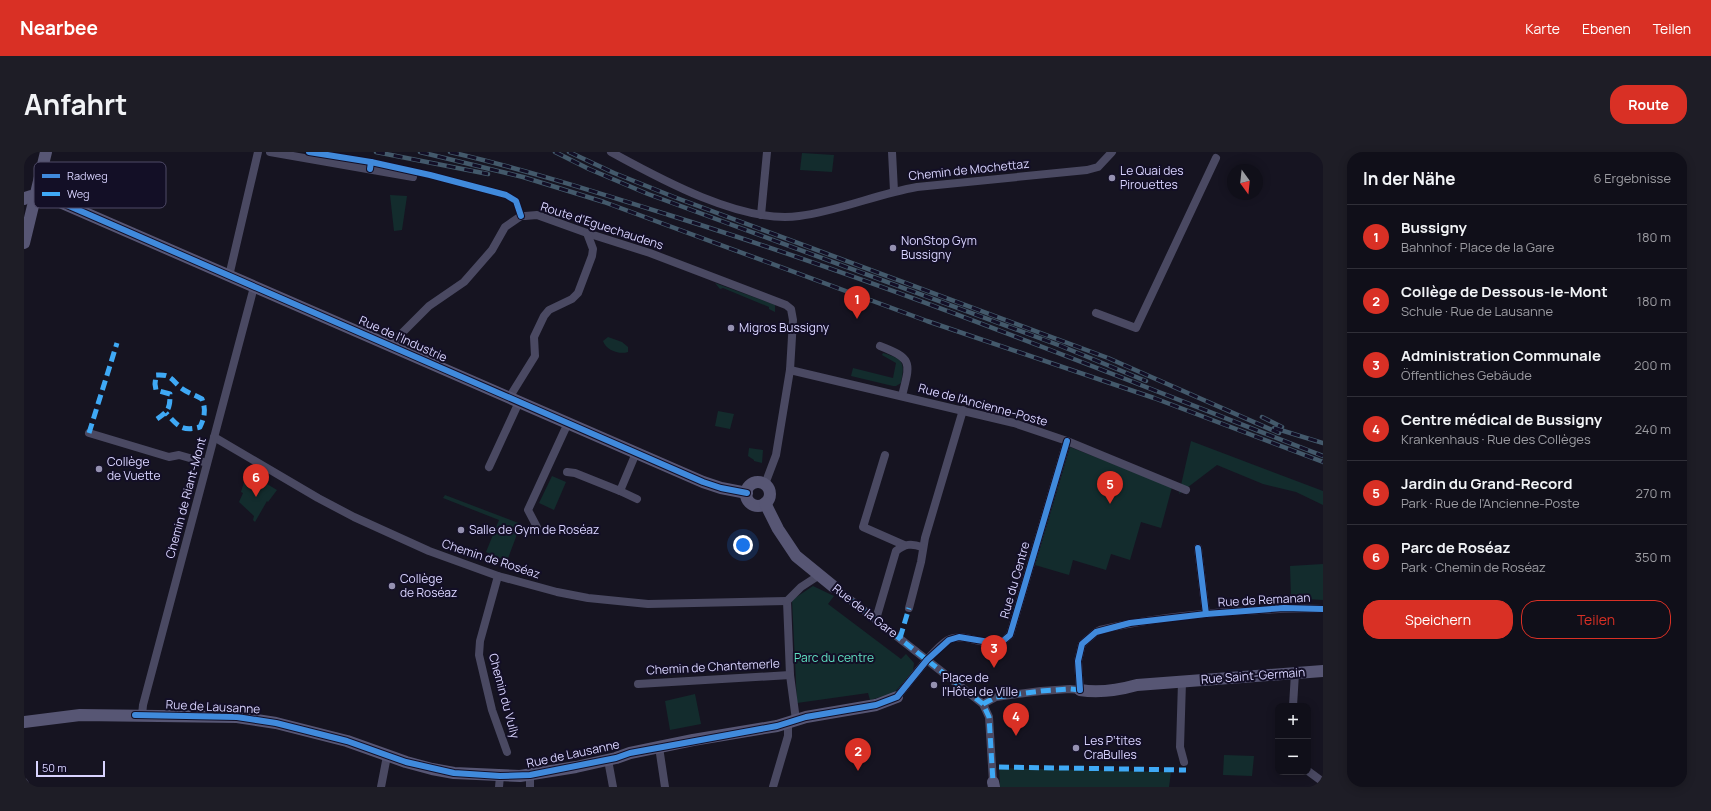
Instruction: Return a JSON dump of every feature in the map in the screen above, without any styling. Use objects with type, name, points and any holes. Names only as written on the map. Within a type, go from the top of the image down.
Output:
[{"type":"street","points":[[44,162],[46,152]]},
{"type":"street","points":[[229,276],[258,152]]},
{"type":"street","points":[[270,152],[413,177]]},
{"type":"street","name":"Chemin de Mochettaz","points":[[611,152],[679,187],[736,209],[761,215],[788,217],[818,213],[894,191],[917,187],[1098,168],[1112,152]]},
{"type":"street","points":[[761,215],[767,152]]},
{"type":"street","points":[[892,152],[894,191]]},
{"type":"street","points":[[1096,313],[1136,328],[1216,158]]},
{"type":"street","name":"Rue de l'Industrie","points":[[24,199],[34,195]]},
{"type":"street","points":[[24,243],[34,205]]},
{"type":"street","name":"Rue de l'Industrie","points":[[74,208],[636,453],[721,488],[747,493]]},
{"type":"street","name":"Route d'Eguechaudens","points":[[390,345],[429,306],[464,282],[492,250],[505,227],[521,216],[537,215],[650,253],[786,305],[790,309],[793,320],[790,370]]},
{"type":"street","points":[[489,467],[514,400],[535,356],[534,337],[544,316],[549,310],[572,299],[578,293],[593,250],[587,233]]},
{"type":"street","name":"Chemin de Riant-Mont","points":[[142,715],[143,705],[254,287]]},
{"type":"street","points":[[880,346],[898,353],[906,360],[908,371],[902,396]]},
{"type":"street","points":[[765,484],[776,455],[790,370]]},
{"type":"street","name":"Rue de l'Ancienne-Poste","points":[[790,370],[1014,423],[1067,441],[1186,490]]},
{"type":"street","points":[[909,608],[921,562],[922,547],[963,410]]},
{"type":"street","points":[[537,527],[528,510],[568,423]]},
{"type":"street","points":[[89,433],[169,457],[179,455],[207,463]]},
{"type":"street","name":"Chemin de Roséaz","points":[[214,437],[318,498],[354,517],[429,551],[498,576],[570,595],[648,604],[787,601]]},
{"type":"street","name":"Rue du Centre","points":[[928,660],[949,640],[959,637],[995,643],[1003,641],[1010,635],[1067,441]]},
{"type":"street","points":[[620,491],[636,453]]},
{"type":"street","points":[[885,455],[863,527],[904,545],[913,544],[922,547]]},
{"type":"street","points":[[567,472],[575,473],[637,499]]},
{"type":"street","points":[[760,482],[765,484],[770,491],[768,500],[761,505],[753,504],[749,501],[747,493],[751,484],[760,482]]},
{"type":"street","name":"Rue de la Gare","points":[[765,503],[786,544],[796,556],[818,576],[876,619],[983,704]]},
{"type":"street","points":[[876,619],[896,551],[904,545]]},
{"type":"street","name":"Rue de Remanan","points":[[1198,548],[1206,614]]},
{"type":"street","name":"Chemin du Vully","points":[[498,576],[481,637],[479,655],[492,710],[507,752]]},
{"type":"street","points":[[773,787],[792,722],[787,601],[800,587],[818,576]]},
{"type":"street","name":"Rue de Remanan","points":[[1080,690],[1078,661],[1082,644],[1096,632],[1130,623],[1206,614],[1284,608],[1323,608]]},
{"type":"street","name":"Rue de Lausanne","points":[[24,722],[80,715],[237,717],[276,723],[347,741],[406,762],[454,773],[500,781],[530,781],[630,753],[876,705],[897,697],[928,660]]},
{"type":"street","name":"Rue Saint-Germain","points":[[983,704],[996,697],[1042,691],[1070,689],[1089,691],[1109,690],[1137,685],[1323,671]]},
{"type":"street","points":[[1293,703],[1295,673]]},
{"type":"street","name":"Chemin de Chantemerle","points":[[638,684],[790,675]]},
{"type":"street","points":[[1182,682],[1180,747],[1184,762]]},
{"type":"street","points":[[983,704],[989,717],[994,784]]},
{"type":"street","points":[[659,747],[665,787]]},
{"type":"street","points":[[381,787],[387,756]]},
{"type":"street","points":[[608,760],[613,787]]},
{"type":"street","points":[[1311,773],[1323,782]]},
{"type":"street","points":[[24,782],[27,787]]},
{"type":"green space","points":[[802,153],[834,155],[832,172],[800,170]]},
{"type":"green space","points":[[390,195],[407,196],[402,230],[394,231]]},
{"type":"green space","points":[[715,283],[773,304],[775,305],[775,312],[769,309],[769,307],[723,288],[720,289]]},
{"type":"green space","points":[[608,337],[622,342],[628,347],[628,352],[621,353],[613,351],[607,347],[603,341]]},
{"type":"green space","points":[[883,353],[895,357],[903,366],[901,383],[893,386],[851,376],[853,368],[893,378],[896,363],[882,355]]},
{"type":"green space","points":[[718,411],[734,414],[730,429],[715,426]]},
{"type":"green space","points":[[1191,441],[1323,491],[1323,505],[1296,492],[1263,484],[1217,465],[1179,494]]},
{"type":"green space","points":[[1070,447],[1172,487],[1161,528],[1141,522],[1130,560],[1111,554],[1106,570],[1073,560],[1069,575],[1035,565]]},
{"type":"green space","points":[[749,448],[763,450],[762,463],[754,461],[748,456]]},
{"type":"green space","points":[[247,472],[277,490],[268,502],[267,501],[255,522],[253,520],[254,516],[239,502],[243,493],[241,492]]},
{"type":"green space","points":[[552,476],[566,482],[554,510],[539,503]]},
{"type":"green space","points":[[445,495],[521,524],[521,529],[519,529],[507,561],[486,552],[499,520],[443,498]]},
{"type":"green space","points":[[1323,564],[1323,600],[1291,598],[1290,566]]},
{"type":"green space","name":"Parc du centre","points":[[813,586],[834,596],[828,604],[901,659],[906,654],[914,663],[913,671],[894,693],[870,700],[868,693],[797,703],[792,600]]},
{"type":"green space","points":[[695,694],[701,724],[670,730],[665,701]]},
{"type":"green space","points":[[1224,755],[1254,756],[1252,776],[1223,775]]},
{"type":"green space","points":[[999,768],[1171,772],[1169,787],[1000,787]]},
{"type":"railway","points":[[376,152],[488,174]]},
{"type":"railway","points":[[420,152],[523,177],[604,202],[927,321],[1154,398],[1323,462]]},
{"type":"railway","points":[[450,152],[533,173],[587,189],[834,270],[998,330],[1323,456]]},
{"type":"railway","points":[[555,152],[589,169],[648,194],[1061,346],[1146,381]]},
{"type":"railway","points":[[569,152],[614,173],[674,197],[1108,358],[1279,433]]},
{"type":"railway","points":[[1262,417],[1282,427]]},
{"type":"railway","points":[[1274,428],[1323,443]]},
{"type":"marked path","points":[[89,433],[117,343]]},
{"type":"marked path","points":[[157,419],[168,409],[170,394],[156,390],[156,375],[168,376],[181,388],[202,399],[204,406],[204,416],[200,427],[189,429],[181,427],[166,413]]},
{"type":"marked path","points":[[834,587],[983,704],[989,717],[993,782]]},
{"type":"marked path","points":[[900,638],[909,608]]},
{"type":"marked path","points":[[983,704],[996,697],[1041,691],[1070,689],[1080,690]]},
{"type":"marked path","points":[[999,767],[1186,770]]},
{"type":"cycle path","points":[[309,152],[371,162]]},
{"type":"cycle path","points":[[370,169],[371,162],[430,175],[506,195],[516,201],[521,216]]},
{"type":"cycle path","points":[[74,208],[703,482],[721,488],[747,493]]},
{"type":"cycle path","points":[[135,715],[237,717],[276,723],[347,741],[406,762],[454,773],[500,776],[530,775],[616,758],[630,753],[777,726],[806,717],[876,705],[897,697],[927,660],[949,640],[959,637],[995,643],[1003,641],[1010,635],[1067,441]]},
{"type":"cycle path","points":[[1198,548],[1206,614]]},
{"type":"cycle path","points":[[1080,690],[1078,661],[1082,644],[1096,632],[1130,623],[1206,614],[1284,608],[1323,609]]},
{"type":"place","name":"Le Quai des Pirouettes","points":[[1112,178]]},
{"type":"place","name":"NonStop Gym Bussigny","points":[[893,248]]},
{"type":"place","name":"Bussigny","points":[[857,319]]},
{"type":"place","name":"Migros Bussigny","points":[[731,328]]},
{"type":"place","name":"Collège de Vuette","points":[[99,469]]},
{"type":"place","name":"Parc de Roséaz","points":[[256,497]]},
{"type":"place","name":"Jardin du Grand-Record","points":[[1110,504]]},
{"type":"place","name":"Salle de Gym de Roséaz","points":[[461,530]]},
{"type":"place","name":"Collège de Roséaz","points":[[392,586]]},
{"type":"place","name":"Administration Communale","points":[[994,668]]},
{"type":"place","name":"Place de l'Hôtel de Ville","points":[[934,685]]},
{"type":"place","name":"Centre médical de Bussigny","points":[[1016,736]]},
{"type":"place","name":"Les P’tites CraBulles","points":[[1076,748]]},
{"type":"place","name":"Collège de Dessous-le-Mont","points":[[858,771]]}]
